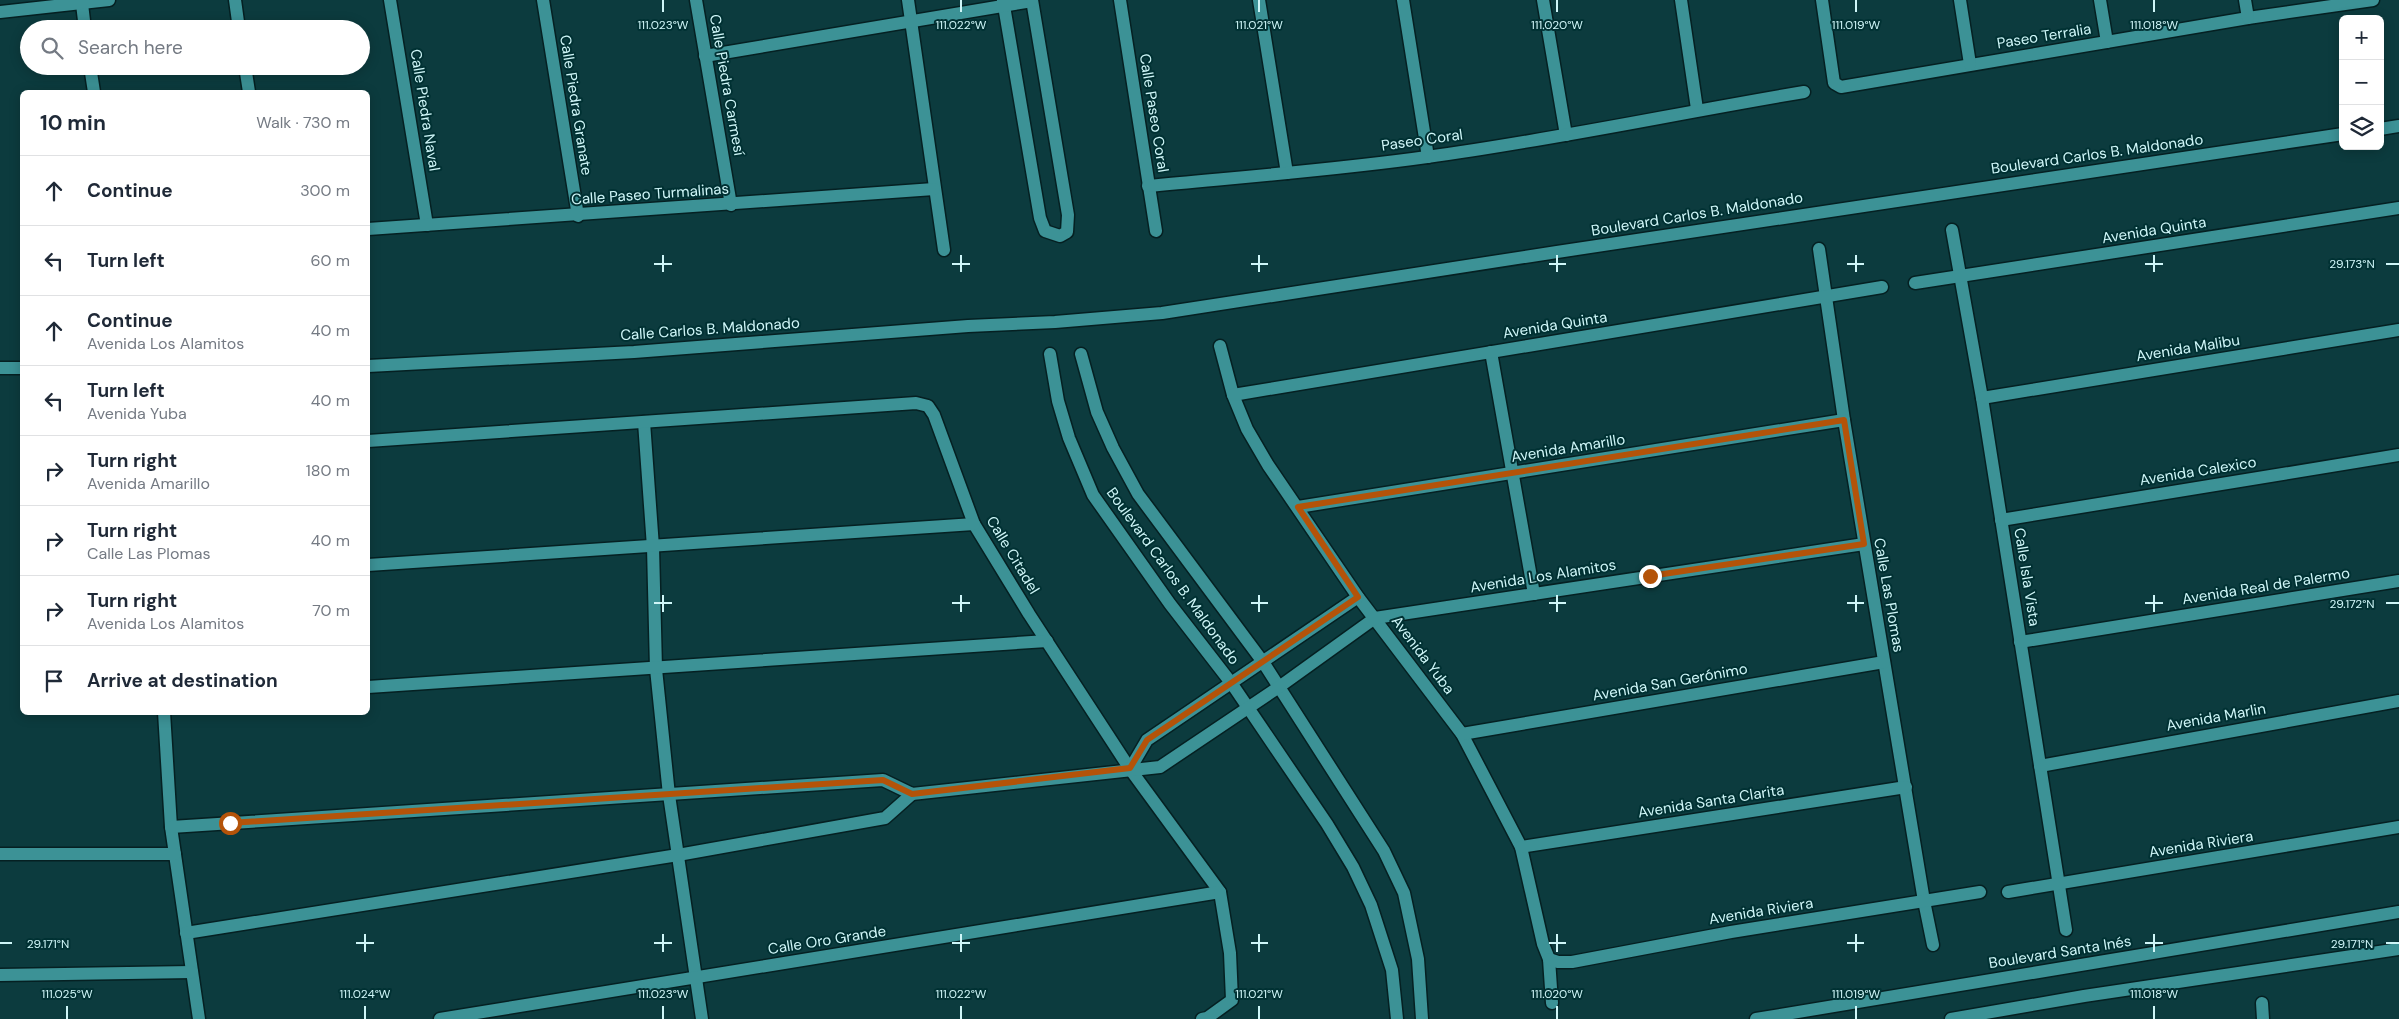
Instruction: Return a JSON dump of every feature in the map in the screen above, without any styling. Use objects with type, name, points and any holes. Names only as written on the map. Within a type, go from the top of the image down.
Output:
[{"type":"street","points":[[0,12],[110,0]]},
{"type":"street","points":[[235,0],[238,20]]},
{"type":"street","name":"Calle Piedra Naval","points":[[390,0],[427,225]]},
{"type":"street","name":"Calle Piedra Granate","points":[[543,0],[578,216]]},
{"type":"street","name":"Calle Piedra Carmesí","points":[[696,0],[731,205]]},
{"type":"street","points":[[908,0],[944,250]]},
{"type":"street","points":[[705,56],[912,22],[1003,3],[1032,0],[1068,216],[1067,232],[1060,236],[1046,231],[1040,218],[1003,3]]},
{"type":"street","name":"Calle Paseo Coral","points":[[1120,0],[1156,231]]},
{"type":"street","points":[[1259,0],[1287,173]]},
{"type":"street","points":[[1403,0],[1428,157]]},
{"type":"street","points":[[1543,0],[1566,135]]},
{"type":"street","points":[[1681,0],[1697,110]]},
{"type":"street","name":"Paseo Terralia","points":[[1822,0],[1834,83],[1841,87],[2248,18],[2373,0]]},
{"type":"street","points":[[1960,0],[1970,64]]},
{"type":"street","points":[[2100,0],[2107,42]]},
{"type":"street","points":[[2245,0],[2248,18]]},
{"type":"street","points":[[82,4],[84,20]]},
{"type":"street","points":[[91,75],[94,90]]},
{"type":"street","points":[[246,75],[248,90]]},
{"type":"street","name":"Paseo Coral","points":[[1148,186],[1428,157],[1566,135],[1804,92]]},
{"type":"street","points":[[2384,128],[2399,126]]},
{"type":"street","name":"Boulevard Carlos B. Maldonado","points":[[1055,322],[1162,313],[2339,135]]},
{"type":"street","name":"Calle Paseo Turmalinas","points":[[370,229],[578,216],[934,189]]},
{"type":"street","name":"Avenida Quinta","points":[[1915,283],[2399,208]]},
{"type":"street","name":"Calle Isla Vista","points":[[1952,230],[1982,398],[2066,930]]},
{"type":"street","name":"Calle Las Plomas","points":[[1819,249],[1864,544],[1933,945]]},
{"type":"street","name":"Avenida Quinta","points":[[1233,395],[1882,287]]},
{"type":"street","name":"Calle Carlos B. Maldonado","points":[[370,366],[634,352],[968,326],[1055,322]]},
{"type":"street","name":"Avenida Malibu","points":[[1982,398],[2399,330]]},
{"type":"street","name":"Avenida Yuba","points":[[1220,346],[1233,395],[1247,429],[1268,465],[1358,597],[1462,734],[1521,847],[1542,944],[1549,960],[1552,1003]]},
{"type":"street","points":[[1491,352],[1534,594]]},
{"type":"street","name":"Boulevard Carlos B. Maldonado","points":[[1050,354],[1061,410],[1069,438],[1094,495],[1170,604],[1232,684],[1327,824],[1353,867],[1371,906],[1392,970],[1397,1019]]},
{"type":"street","name":"Boulevard Carlos B. Maldonado","points":[[1081,354],[1097,412],[1113,448],[1138,494],[1264,662],[1380,843],[1404,892],[1418,959],[1422,1019]]},
{"type":"street","points":[[0,368],[20,368]]},
{"type":"street","name":"Calle Citadel","points":[[644,422],[916,403],[928,406],[934,415],[974,524],[1047,641],[1130,768],[1220,892],[1230,953],[1232,1000],[1207,1018],[1202,1019]]},
{"type":"street","name":"Avenida Amarillo","points":[[1298,507],[1844,420]]},
{"type":"street","points":[[370,441],[644,422],[653,547],[656,669],[669,795],[702,1019]]},
{"type":"street","name":"Avenida Calexico","points":[[2001,520],[2399,455]]},
{"type":"street","points":[[370,565],[974,524]]},
{"type":"street","name":"Avenida Los Alamitos","points":[[912,794],[1130,768],[1160,767],[1279,687],[1375,618],[1864,544]]},
{"type":"street","name":"Avenida Real de Palermo","points":[[2020,642],[2399,581]]},
{"type":"street","points":[[1130,768],[1147,740],[1358,597]]},
{"type":"street","points":[[370,687],[656,669],[1047,641]]},
{"type":"street","name":"Avenida San Gerónimo","points":[[1462,734],[1884,662]]},
{"type":"street","name":"Avenida Marlin","points":[[2040,766],[2399,701]]},
{"type":"street","points":[[164,715],[174,854],[199,1019]]},
{"type":"street","points":[[171,827],[883,780],[912,794],[885,818],[678,854],[186,933]]},
{"type":"street","name":"Avenida Santa Clarita","points":[[1521,847],[1906,787]]},
{"type":"street","name":"Avenida Riviera","points":[[2008,892],[2399,827]]},
{"type":"street","points":[[0,854],[174,854]]},
{"type":"street","name":"Calle Oro Grande","points":[[440,1019],[1220,892]]},
{"type":"street","name":"Avenida Riviera","points":[[1549,960],[1572,962],[1731,932],[1980,892]]},
{"type":"street","name":"Boulevard Santa Inés","points":[[1756,1019],[2399,912]]},
{"type":"street","points":[[1951,1019],[2084,996],[2399,948]]},
{"type":"street","points":[[0,975],[192,972]]},
{"type":"street","points":[[2262,1003],[2263,1019]]},
{"type":"route","points":[[230,823],[883,780],[912,794],[1130,768],[1147,740],[1358,597],[1298,507],[1844,420],[1864,544],[1650,576]]}]
